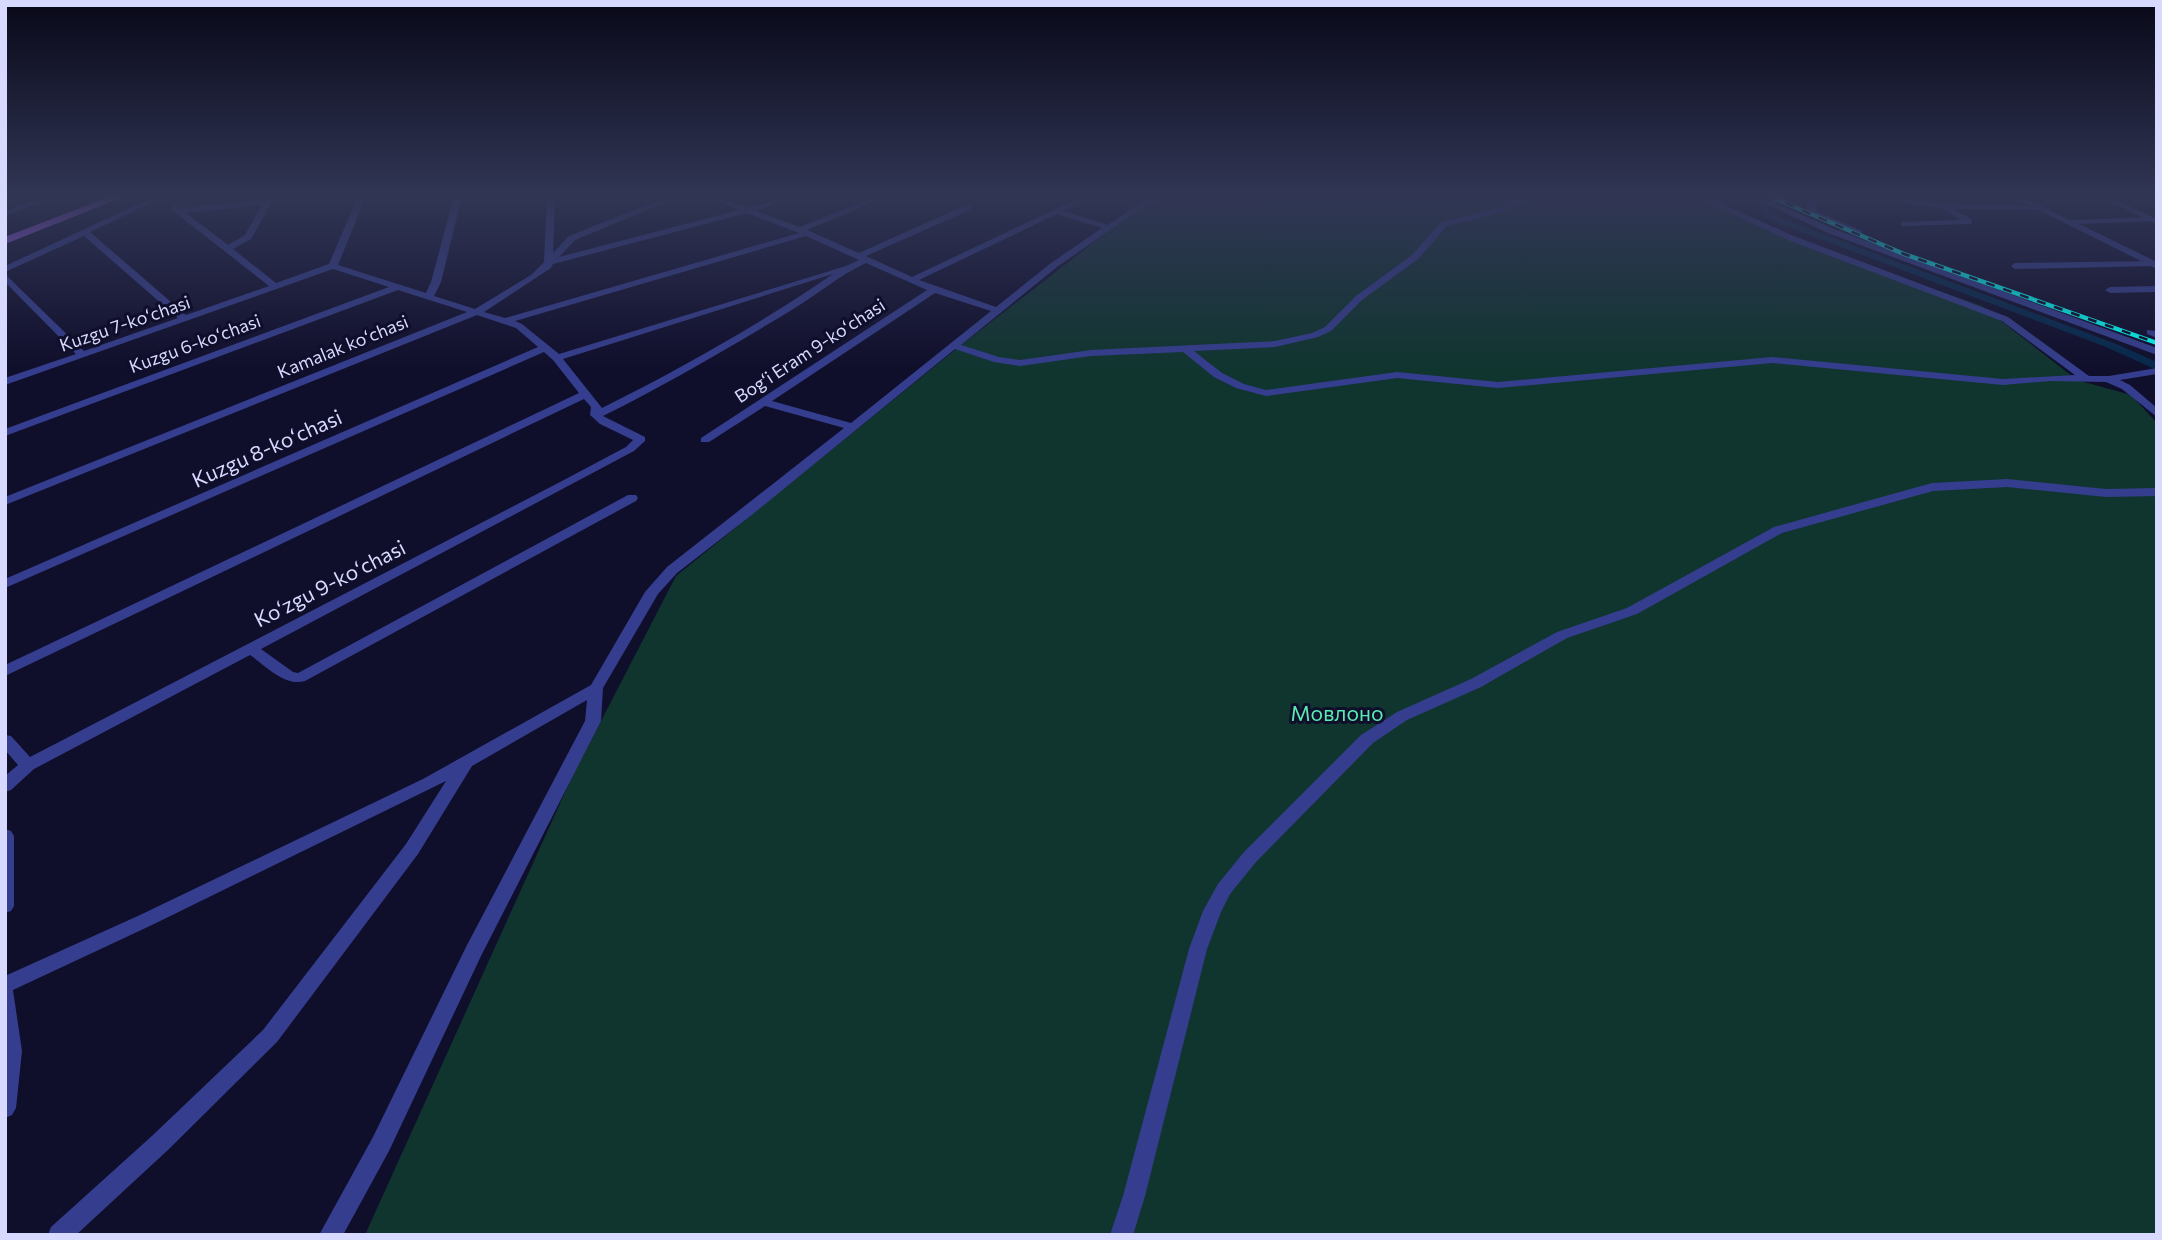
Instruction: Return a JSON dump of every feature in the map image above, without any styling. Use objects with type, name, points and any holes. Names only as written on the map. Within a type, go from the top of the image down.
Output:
[{"type":"street","points":[[5,270],[40,254]]},
{"type":"street","points":[[110,254],[185,319]]},
{"type":"street","points":[[234,254],[276,287]]},
{"type":"street","points":[[338,254],[333,266],[519,326],[557,358],[597,406],[596,415]]},
{"type":"street","points":[[429,297],[443,254]]},
{"type":"street","points":[[550,254],[550,263],[584,254]]},
{"type":"street","name":"Kamalak koʻchasi","points":[[5,501],[477,312],[519,288],[558,254]]},
{"type":"street","points":[[506,321],[728,254]]},
{"type":"street","name":"Bogʻi Eram 9-koʻchasi","points":[[853,254],[910,281],[999,311]]},
{"type":"street","points":[[596,415],[699,362],[822,288],[848,266],[871,254]]},
{"type":"street","points":[[910,281],[968,254]]},
{"type":"street","points":[[330,1235],[381,1144],[473,953],[593,721],[596,688],[652,592],[672,570],[1070,254]]},
{"type":"street","points":[[955,346],[998,360],[1020,363],[1091,353],[1275,344],[1315,335],[1328,329],[1359,298],[1418,254]]},
{"type":"street","points":[[1833,254],[2005,319],[2088,380]]},
{"type":"street","points":[[1893,254],[2157,352]]},
{"type":"street","points":[[2132,254],[2155,265]]},
{"type":"street","points":[[2015,266],[2155,265]]},
{"type":"street","name":"Kuzgu 7-koʻchasi","points":[[5,382],[333,266]]},
{"type":"street","points":[[557,358],[848,266]]},
{"type":"street","points":[[5,277],[83,355]]},
{"type":"street","name":"Kuzgu 6-koʻchasi","points":[[5,433],[398,287]]},
{"type":"street","points":[[2110,290],[2157,289]]},
{"type":"street","name":"Bogʻi Eram 9-koʻchasi","points":[[705,440],[934,290]]},
{"type":"street","name":"Kuzgu 8-koʻchasi","points":[[5,584],[544,348]]},
{"type":"street","points":[[1185,349],[1217,375],[1240,386],[1266,393],[1397,374],[1498,385],[1717,367],[1760,360],[2003,382],[2109,379],[2157,372]]},
{"type":"street","points":[[2109,379],[2131,391],[2157,414]]},
{"type":"street","points":[[5,671],[586,394]]},
{"type":"street","points":[[764,402],[852,427]]},
{"type":"street","name":"Koʻzgu 9-koʻchasi","points":[[5,786],[28,765],[394,576],[630,449],[641,439],[604,422],[596,415]]},
{"type":"street","points":[[1121,1235],[1134,1196],[1198,949],[1212,911],[1224,889],[1250,858],[1367,739],[1402,716],[1476,683],[1562,635],[1632,611],[1778,530],[1932,486],[2007,483],[2106,493],[2157,492]]},
{"type":"street","points":[[250,648],[289,676],[300,678],[632,498]]},
{"type":"street","points":[[5,985],[284,854],[466,764],[596,688]]},
{"type":"street","points":[[5,740],[28,765]]},
{"type":"street","points":[[59,1235],[161,1142],[270,1036],[412,849],[466,764]]},
{"type":"street","points":[[5,836],[5,906]]},
{"type":"street","points":[[5,995],[12,1051],[5,1108]]},
{"type":"green space","name":"Мовлоно","points":[[1079,254],[1833,254],[1982,306],[2077,380],[2131,395],[2157,423],[2157,1235],[365,1235],[571,779],[676,576],[956,349]]},
{"type":"waterway","points":[[1868,254],[2110,345],[2157,367]]},
{"type":"railway","points":[[1904,254],[2157,343]]}]
